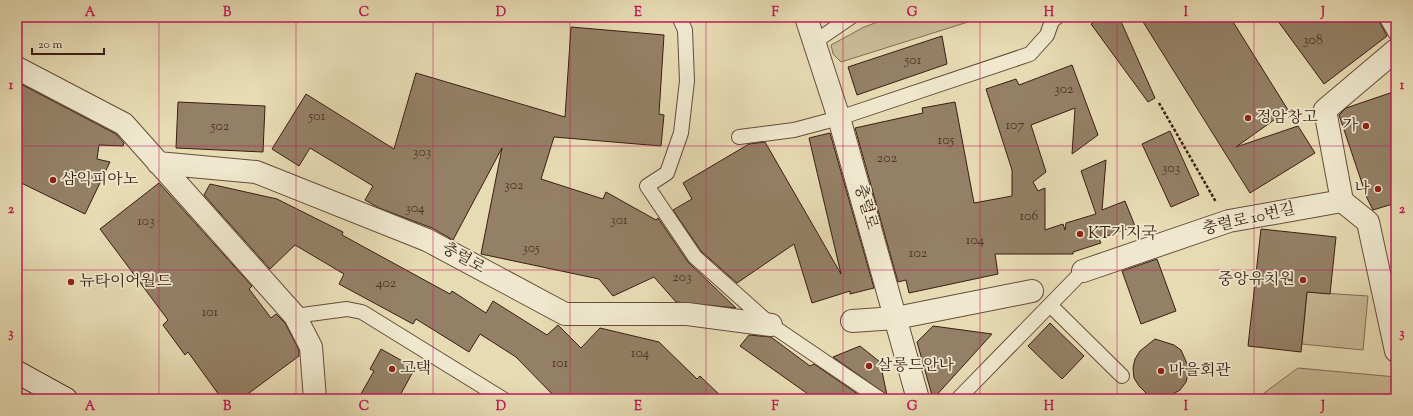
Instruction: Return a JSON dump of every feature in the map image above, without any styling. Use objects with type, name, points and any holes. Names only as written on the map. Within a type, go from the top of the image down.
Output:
[{"type":"street","name":"충렬로","points":[[806,17],[813,43],[839,118],[918,399]]},
{"type":"street","points":[[1396,50],[1325,110],[1342,202],[1368,222],[1396,351]]},
{"type":"street","points":[[17,68],[124,124],[295,316],[311,347],[315,399]]},
{"type":"street","name":"충렬로","points":[[158,163],[256,172],[427,240],[565,314],[687,314],[772,325]]},
{"type":"street","name":"충렬로 10번길","points":[[1083,271],[1229,221],[1342,202]]},
{"type":"street","points":[[852,321],[896,318],[1032,291]]},
{"type":"street","points":[[17,372],[66,399]]},
{"type":"lane","name":"충렬로","points":[[679,17],[685,30],[687,81],[681,133],[667,173],[647,186],[695,257],[772,325],[880,399]]},
{"type":"lane","points":[[813,43],[851,17]]},
{"type":"lane","points":[[739,137],[794,130],[839,118],[1030,54],[1047,35],[1052,20],[1056,17]]},
{"type":"lane","points":[[1386,17],[1396,34]]},
{"type":"lane","name":"충렬로 10번길","points":[[958,399],[1083,271]]},
{"type":"lane","points":[[1050,305],[1122,376]]},
{"type":"lane","points":[[295,316],[347,309],[362,312],[503,399]]},
{"type":"path","points":[[1159,103],[1217,203]]},
{"type":"shaded area","points":[[901,17],[971,17],[968,22],[841,62],[833,54],[831,45],[864,27],[886,19]]},
{"type":"shaded area","points":[[1307,292],[1368,296],[1363,350],[1302,344]]},
{"type":"shaded area","points":[[1298,368],[1396,377],[1396,399],[1256,399]]},
{"type":"building","points":[[1101,17],[1119,17],[1155,98],[1148,102],[1091,24]]},
{"type":"building","name":"정암창고","points":[[1140,17],[1230,17],[1288,110],[1236,147],[1298,126],[1315,153],[1250,193]]},
{"type":"building","points":[[1275,17],[1377,17],[1387,36],[1324,84]]},
{"type":"building","points":[[571,27],[664,35],[659,114],[664,115],[661,146],[554,137],[541,179],[603,199],[606,192],[656,220],[658,218],[688,262],[736,308],[676,302],[654,277],[613,296],[599,279],[481,254],[502,148],[453,240],[432,228],[379,208],[365,200],[373,186],[310,148],[299,166],[272,149],[306,94],[394,149],[416,73],[565,117]]},
{"type":"building","points":[[942,36],[947,64],[857,95],[848,67]]},
{"type":"building","points":[[1072,65],[1098,135],[1072,154],[1075,108],[1031,125],[1046,172],[1033,182],[1038,191],[1045,188],[1045,230],[1063,224],[1065,230],[1066,223],[1096,214],[1081,171],[1106,160],[1102,210],[1125,201],[1135,226],[1099,239],[1101,243],[1073,252],[1073,254],[995,254],[998,274],[909,293],[906,280],[898,282],[855,128],[923,113],[922,108],[955,102],[974,203],[1012,196],[1012,170],[986,89],[1016,79],[1019,85]]},
{"type":"building","points":[[17,82],[116,134],[124,143],[123,146],[99,145],[97,159],[110,162],[85,214],[17,181]]},
{"type":"building","name":"가","points":[[1396,91],[1396,203],[1373,210],[1367,198],[1339,115],[1346,108]]},
{"type":"building","points":[[178,102],[265,106],[263,152],[176,148]]},
{"type":"building","points":[[1170,131],[1199,195],[1171,207],[1142,144]]},
{"type":"building","points":[[830,133],[874,288],[850,294],[850,291],[812,303],[794,244],[737,283],[701,251],[673,210],[692,199],[683,183],[749,144],[765,142],[841,274],[809,138]]},
{"type":"building","points":[[159,183],[252,286],[249,289],[271,318],[276,314],[285,323],[299,350],[299,356],[241,399],[222,399],[188,352],[185,355],[163,325],[168,320],[100,229]]},
{"type":"building","points":[[210,184],[277,199],[343,232],[342,235],[450,294],[452,291],[486,313],[493,301],[547,335],[558,325],[581,348],[600,328],[659,342],[697,379],[700,376],[724,399],[557,399],[516,357],[480,334],[469,352],[416,319],[413,324],[339,284],[344,274],[295,245],[270,269],[204,195]]},
{"type":"building","points":[[1261,229],[1336,237],[1330,294],[1307,292],[1301,352],[1248,346]]},
{"type":"building","points":[[1157,259],[1176,311],[1141,324],[1122,271]]},
{"type":"building","points":[[1050,323],[1084,356],[1062,379],[1028,346]]},
{"type":"building","points":[[933,326],[992,334],[933,399],[917,342]]},
{"type":"building","points":[[749,335],[771,337],[810,366],[814,364],[865,399],[815,399],[740,346]]},
{"type":"building","name":"마을회관","points":[[1155,339],[1174,345],[1181,350],[1188,366],[1186,382],[1180,390],[1173,394],[1174,399],[1146,399],[1146,393],[1134,378],[1133,368],[1135,359],[1140,351]]},
{"type":"building","points":[[860,346],[880,362],[887,395],[833,357]]},
{"type":"building","points":[[381,349],[415,368],[398,399],[358,399],[374,371],[370,369]]},
{"type":"place","name":"정암창고","points":[[1248,118]]},
{"type":"place","name":"가","points":[[1366,126]]},
{"type":"place","name":"삼익피아노","points":[[53,180]]},
{"type":"place","name":"나","points":[[1378,189]]},
{"type":"place","name":"KT기지국","points":[[1080,234]]},
{"type":"place","name":"중앙유치원","points":[[1303,280]]},
{"type":"place","name":"뉴타이어월드","points":[[71,282]]},
{"type":"place","name":"살롱드안나","points":[[869,366]]},
{"type":"place","name":"고택","points":[[392,369]]},
{"type":"place","name":"마을회관","points":[[1161,371]]}]
